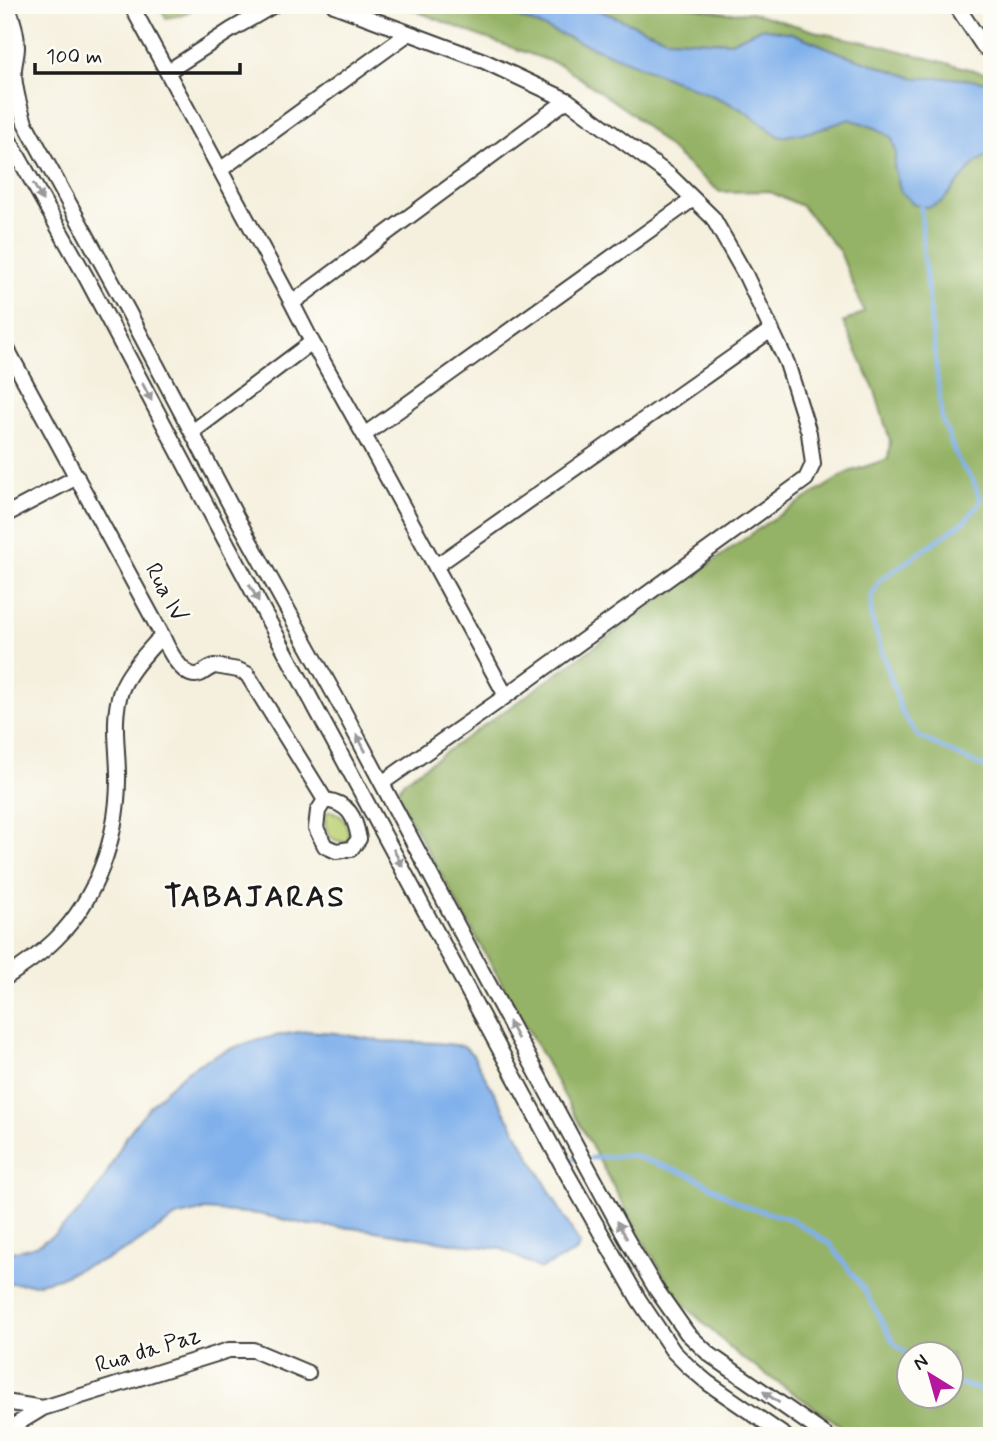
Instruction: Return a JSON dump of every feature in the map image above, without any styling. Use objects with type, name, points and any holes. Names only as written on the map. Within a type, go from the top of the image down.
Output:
[{"type":"street","points":[[7,5],[16,33],[17,48],[9,76],[25,122],[626,1238],[656,1290],[687,1333],[709,1354],[827,1436]]},
{"type":"street","points":[[131,5],[506,696]]},
{"type":"street","points":[[167,72],[274,5]]},
{"type":"street","points":[[334,5],[484,61],[567,100],[669,175],[713,218],[746,276],[787,363],[809,433],[813,464],[806,479],[382,783]]},
{"type":"street","points":[[956,5],[984,47],[992,50]]},
{"type":"street","points":[[220,170],[409,33]]},
{"type":"street","points":[[292,303],[567,100]]},
{"type":"street","points":[[5,133],[86,277],[561,1163],[639,1300],[673,1351],[688,1366],[785,1436]]},
{"type":"street","points":[[365,435],[692,199]]},
{"type":"street","points":[[436,566],[771,330]]},
{"type":"street","points":[[192,432],[312,342]]},
{"type":"street","name":"Rua IV","points":[[5,345],[172,657],[194,675],[215,666],[247,674],[325,800]]},
{"type":"street","points":[[5,515],[77,477]]},
{"type":"street","points":[[5,978],[57,938],[96,880],[106,857],[117,809],[117,713],[121,690],[134,669],[162,635]]},
{"type":"street","points":[[355,779],[374,768]]},
{"type":"street","points":[[384,832],[403,822]]},
{"type":"street","points":[[639,1300],[656,1290]]},
{"type":"street","name":"Rua da Paz","points":[[5,1428],[43,1408],[229,1350],[253,1350],[308,1373]]},
{"type":"street","points":[[5,1402],[43,1408]]},
{"type":"green space","points":[[159,5],[199,5],[183,15],[166,18]]},
{"type":"green space","points":[[401,5],[451,5],[506,12],[723,100],[743,110],[780,137],[815,131],[850,119],[876,128],[892,137],[896,153],[894,167],[942,202],[974,164],[992,152],[992,1436],[856,1436],[738,1355],[678,1299],[639,1234],[396,794],[404,781],[768,522],[849,472],[888,459],[890,441],[875,391],[843,322],[864,312],[840,252],[802,206],[768,191],[720,192],[632,114],[561,65]]},
{"type":"green space","points":[[586,5],[680,5],[727,13],[751,12],[821,33],[879,45],[992,75],[992,83],[952,78],[914,78],[792,33],[761,28],[731,42],[668,39]]},
{"type":"green space","points":[[330,811],[345,822],[349,840],[346,842],[335,840],[328,834],[325,820]]},
{"type":"water","points":[[451,5],[586,5],[668,39],[731,42],[761,28],[792,33],[914,78],[952,78],[992,83],[992,152],[974,164],[942,202],[929,207],[921,206],[914,204],[901,192],[894,167],[896,153],[892,138],[876,128],[850,119],[815,131],[780,137],[743,110],[723,100],[506,12]]},
{"type":"water","points":[[308,1031],[382,1041],[464,1046],[473,1055],[580,1245],[576,1252],[540,1269],[502,1249],[362,1229],[309,1225],[258,1214],[205,1210],[176,1217],[108,1259],[59,1278],[35,1284],[9,1283],[5,1280],[5,1253],[41,1243],[75,1216],[102,1182],[136,1124],[179,1078],[207,1059],[240,1045]]},
{"type":"waterway","points":[[921,206],[923,248],[942,419],[955,453],[973,480],[981,501],[965,521],[879,581],[871,598],[871,617],[902,713],[918,736],[992,769]]},
{"type":"waterway","points":[[591,1158],[631,1155],[693,1176],[744,1206],[791,1219],[830,1244],[865,1291],[895,1344]]},
{"type":"waterway","points":[[568,1159],[575,1159]]},
{"type":"waterway","points":[[965,1385],[992,1393]]},
{"type":"waterway","points":[[988,1436],[992,1430]]},
{"type":"district","name":"TABAJARAS","points":[[255,897]]}]
